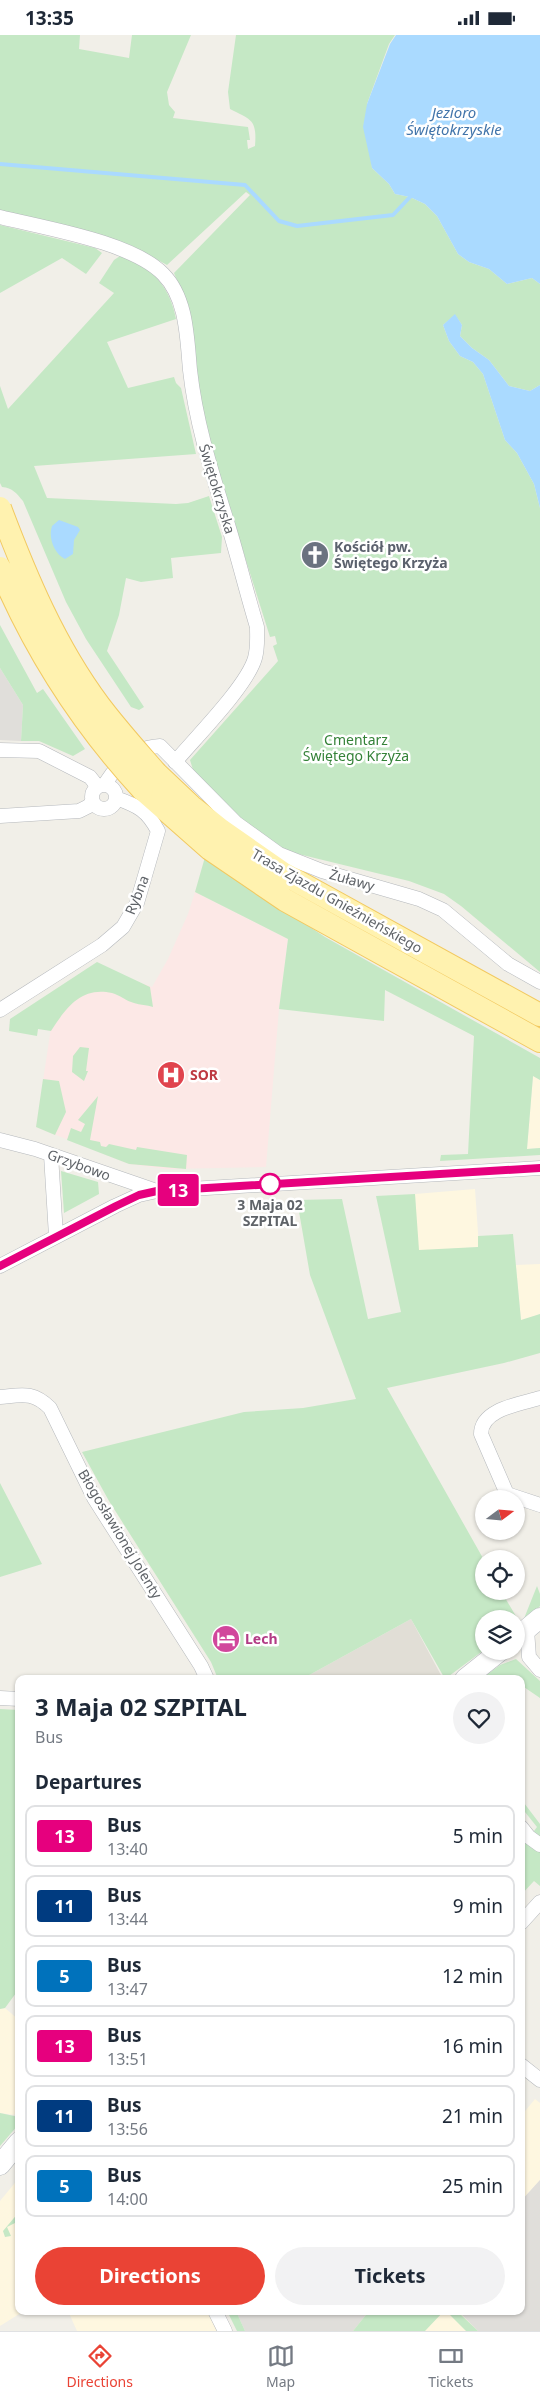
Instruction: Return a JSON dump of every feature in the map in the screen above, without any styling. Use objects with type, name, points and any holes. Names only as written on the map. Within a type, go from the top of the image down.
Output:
[{"type":"main road","name":"Trasa Zjazdu Gnieźnieńskiego","points":[[0,508],[31,585],[68,658],[99,705],[158,774],[191,806],[221,830],[284,874],[540,1015]]},
{"type":"main road","name":"Trasa Zjazdu Gnieźnieńskiego","points":[[0,568],[32,637],[66,695],[98,739],[158,774],[210,849],[285,900],[540,1041]]},
{"type":"street","name":"Świętokrzyska","points":[[0,217],[121,248],[144,259],[164,275],[172,285],[181,304],[186,327],[197,419],[256,627],[258,642],[256,657],[243,682],[158,774]]},
{"type":"street","points":[[0,816],[79,811],[90,806],[92,793],[114,771],[144,746],[160,746],[158,774]]},
{"type":"street","points":[[0,750],[39,751],[90,777],[101,785],[113,789],[116,798],[113,805],[103,809],[96,807],[92,801]]},
{"type":"street","name":"Żuławy","points":[[158,774],[236,823],[279,854],[322,871],[419,899],[443,910],[508,964],[540,982]]},
{"type":"street","name":"Rybna","points":[[0,1013],[102,945],[123,927],[137,903],[158,831],[145,811],[116,798]]},
{"type":"street","name":"Grzybowo","points":[[0,1140],[35,1149],[157,1191]]},
{"type":"street","points":[[51,1155],[56,1236]]},
{"type":"street","points":[[0,1266],[139,1195],[157,1191],[540,1168]]},
{"type":"street","name":"Błogosławionej Jolenty","points":[[0,1397],[30,1394],[42,1399],[50,1408],[94,1498],[201,1666],[204,1675]]},
{"type":"street","points":[[540,1399],[489,1415],[481,1425],[481,1434],[507,1494],[540,1505]]},
{"type":"street","points":[[532,1626],[529,1657],[540,1670]]},
{"type":"street","points":[[470,1675],[489,1660]]},
{"type":"street","points":[[0,1698],[15,1699]]},
{"type":"street","points":[[525,1832],[540,1845]]},
{"type":"street","points":[[525,1919],[540,1903]]},
{"type":"street","points":[[525,2068],[540,2080]]},
{"type":"street","points":[[0,2165],[15,2147]]},
{"type":"street","points":[[217,2315],[225,2331]]},
{"type":"shaded area","points":[[0,668],[23,705],[21,741],[0,740]]},
{"type":"shaded area","points":[[195,892],[288,939],[279,1009],[266,1167],[167,1169],[129,1164],[36,1127],[57,988],[145,984],[152,987],[168,959],[188,914]]},
{"type":"shaded area","points":[[533,1076],[540,1080],[540,1148],[527,1149]]},
{"type":"shaded area","points":[[475,1189],[479,1247],[418,1251],[415,1194]]},
{"type":"shaded area","points":[[540,1264],[540,1314],[521,1321],[516,1265]]},
{"type":"shaded area","points":[[411,1619],[441,1675],[309,1675]]},
{"type":"shaded area","points":[[5,2008],[15,2017],[14,2115],[0,2113],[0,2009]]},
{"type":"shaded area","points":[[535,2099],[540,2103],[540,2180],[525,2197],[525,2111]]},
{"type":"shaded area","points":[[540,2180],[540,2331],[478,2331],[462,2315],[525,2315],[525,2197]]},
{"type":"shaded area","points":[[15,2183],[15,2315],[18,2315],[0,2326],[0,2201]]},
{"type":"shaded area","points":[[70,2315],[211,2315],[218,2331],[77,2331]]},
{"type":"shaded area","points":[[238,2315],[366,2315],[353,2331],[245,2331]]},
{"type":"shaded area","points":[[366,2315],[462,2315],[478,2331],[353,2331]]},
{"type":"green space","name":"Cmentarz Świętego Krzyża","points":[[0,35],[80,35],[79,49],[129,58],[132,35],[191,35],[167,92],[169,105],[175,112],[173,118],[248,127],[250,140],[247,140],[248,149],[255,146],[254,126],[248,119],[230,109],[228,92],[236,35],[395,35],[389,44],[367,104],[372,168],[389,184],[395,194],[410,197],[425,204],[437,216],[458,254],[469,262],[489,269],[507,284],[532,278],[540,284],[540,385],[530,391],[509,386],[489,360],[472,348],[460,336],[462,325],[455,315],[443,325],[449,341],[460,356],[473,362],[483,374],[505,440],[517,453],[534,484],[540,508],[540,972],[444,894],[409,881],[286,851],[246,823],[194,773],[190,760],[278,661],[273,646],[277,644],[275,636],[270,637],[212,452],[202,408],[187,305],[174,273],[250,195],[246,192],[167,265],[130,245],[0,211]]},
{"type":"green space","points":[[0,225],[95,248],[102,253],[86,274],[62,258],[0,293]]},
{"type":"green space","points":[[120,256],[131,259],[141,265],[158,279],[170,297],[176,319],[107,342],[128,388],[174,377],[176,383],[181,388],[196,454],[34,466],[47,498],[176,504],[188,503],[209,496],[222,537],[221,553],[171,558],[173,578],[141,582],[126,578],[119,615],[107,651],[144,707],[139,710],[131,707],[86,639],[66,602],[23,501],[14,491],[2,487],[0,483],[0,386],[8,409],[114,293],[99,283],[114,260]]},
{"type":"green space","points":[[0,625],[37,693],[43,689],[85,749],[73,756],[39,741],[21,741],[23,705],[0,668]]},
{"type":"green space","points":[[205,857],[325,937],[540,1058],[540,1080],[533,1076],[527,1149],[540,1148],[540,1155],[440,1161],[441,1155],[468,1154],[474,1036],[385,990],[384,1021],[279,1009],[288,939],[195,892]]},
{"type":"green space","points":[[97,962],[150,987],[153,1007],[136,1004],[112,993],[91,993],[83,996],[69,1007],[51,1031],[38,1029],[37,1036],[9,1031],[10,1019]]},
{"type":"green space","points":[[80,1047],[89,1048],[86,1071],[88,1071],[84,1081],[72,1072],[73,1056]]},
{"type":"green space","points":[[43,1079],[59,1081],[66,1112],[55,1135],[36,1127]]},
{"type":"green space","points":[[98,1096],[90,1140],[100,1142],[101,1146],[106,1147],[109,1144],[136,1150],[137,1147],[187,1155],[186,1169],[129,1164],[67,1140],[71,1128],[81,1132],[85,1124],[78,1120]]},
{"type":"green space","points":[[61,1171],[98,1182],[99,1194],[64,1213]]},
{"type":"green space","points":[[415,1194],[419,1250],[478,1247],[478,1236],[513,1234],[521,1320],[540,1314],[540,1353],[504,1363],[387,1388],[478,1550],[475,1550],[475,1600],[506,1600],[512,1610],[475,1610],[475,1657],[450,1675],[443,1675],[411,1619],[309,1675],[216,1675],[211,1662],[109,1501],[82,1452],[244,1412],[303,1408],[356,1399],[310,1275],[297,1200],[342,1199],[368,1319],[401,1312],[376,1196]]},
{"type":"green space","points":[[0,1483],[42,1564],[0,1577]]},
{"type":"green space","points":[[537,1586],[540,1594],[540,1606],[525,1622],[525,1616]]},
{"type":"green space","points":[[517,1660],[540,1681],[540,1698],[525,1688],[525,1675],[486,1675],[500,1665]]},
{"type":"green space","points":[[0,1709],[15,1710],[15,1994],[5,2008],[0,2009]]},
{"type":"green space","points":[[525,1804],[540,1824],[540,1841],[531,1835],[537,1827],[525,1812]]},
{"type":"green space","points":[[525,1837],[540,1850],[540,1886],[534,1881],[525,1891]]},
{"type":"green space","points":[[0,2113],[15,2116],[15,2129],[0,2146]]},
{"type":"green space","points":[[15,2217],[15,2223],[7,2227],[11,2236],[5,2237],[3,2231]]},
{"type":"green space","points":[[229,2315],[238,2315],[245,2331],[237,2331]]},
{"type":"green space","points":[[366,2315],[440,2315],[425,2331],[353,2331]]},
{"type":"green space","points":[[450,2315],[461,2315],[478,2331],[466,2331]]},
{"type":"water","name":"Jezioro Świętokrzyskie","points":[[396,35],[540,35],[540,284],[532,278],[507,284],[489,269],[469,262],[458,254],[437,216],[425,204],[410,197],[395,194],[389,184],[372,168],[363,127],[367,104],[390,44]]},
{"type":"water","points":[[455,314],[462,325],[460,336],[472,348],[489,360],[509,386],[530,391],[540,385],[540,508],[534,484],[517,453],[505,440],[483,374],[473,362],[460,356],[449,341],[443,325]]},
{"type":"water","points":[[59,520],[78,527],[80,530],[74,540],[73,554],[65,559],[55,549],[51,540],[52,526]]},
{"type":"waterway","points":[[0,164],[245,185],[279,221],[297,226],[393,215],[410,197]]},
{"type":"bus line","name":"13","points":[[0,1266],[139,1195],[157,1191],[540,1168]]},
{"type":"place","name":"Kościół pw. Świętego Krzyża","points":[[315,555]]},
{"type":"place","name":"SOR","points":[[171,1075]]},
{"type":"place","name":"3 Maja 02 SZPITAL","points":[[270,1184]]},
{"type":"place","name":"Lech","points":[[226,1639]]}]
